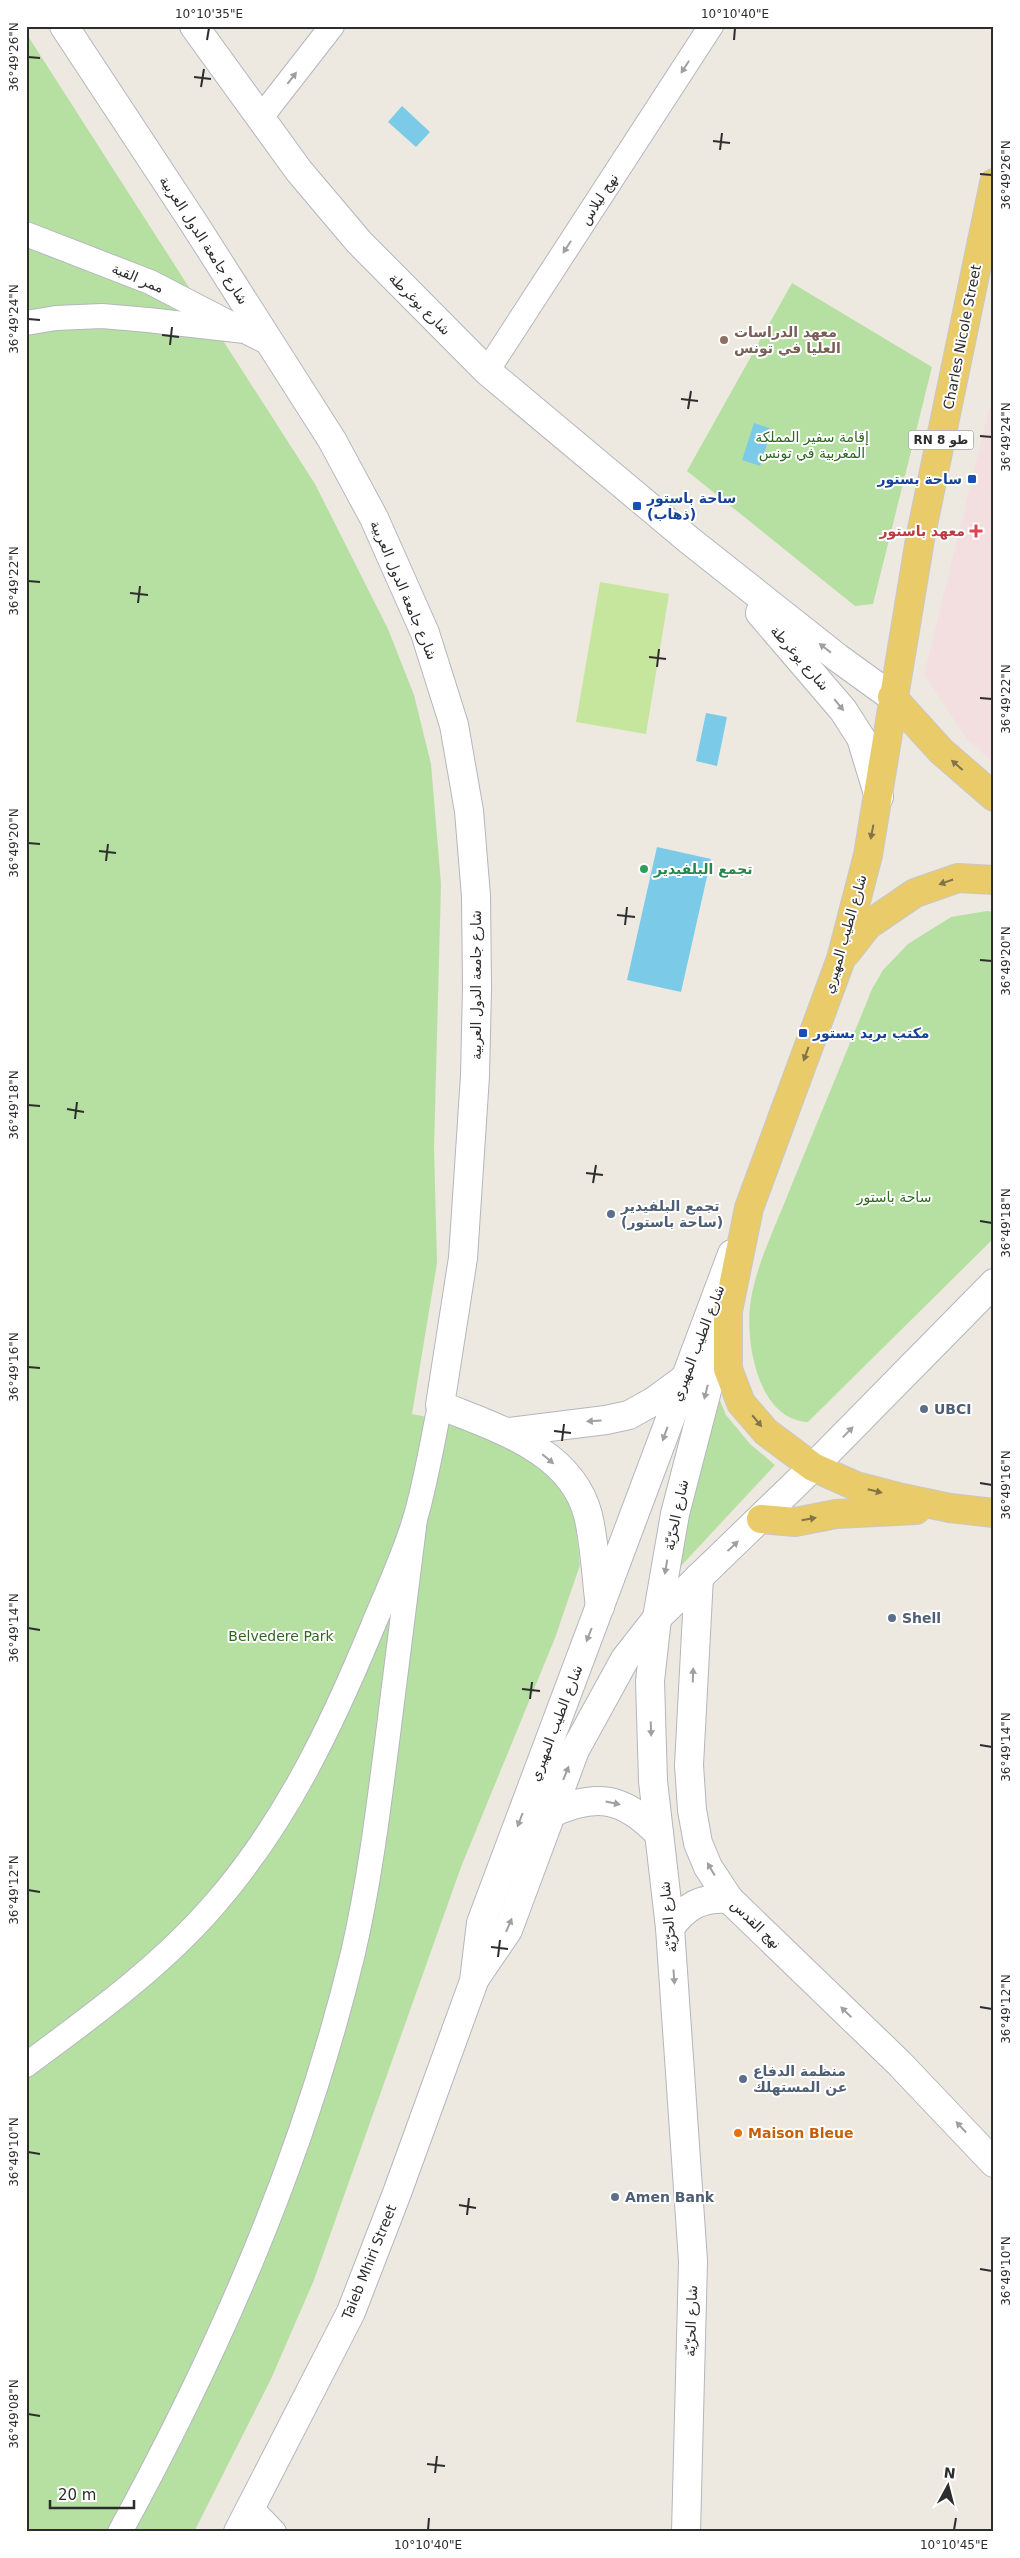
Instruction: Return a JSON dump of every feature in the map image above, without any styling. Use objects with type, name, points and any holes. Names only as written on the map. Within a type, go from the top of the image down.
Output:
[{"type":"main road","name":"شارع جامعة الدول العربية","points":[[64,26],[196,225],[332,440],[370,510],[425,633],[454,725],[469,811],[476,896],[475,1076],[463,1258],[440,1405]]},
{"type":"main road","name":"شارع يوغرطة","points":[[194,26],[262,116],[299,170],[359,242],[487,371],[690,540],[832,653],[892,697]]},
{"type":"main road","name":"Charles Nicole Street","points":[[892,697],[920,539],[994,183]]},
{"type":"main road","name":"شارع يوغرطة","points":[[690,540],[776,629],[843,710],[862,738],[879,797]]},
{"type":"main road","name":"شارع الطيب المهيري","points":[[474,1981],[481,1923],[841,959],[868,855],[879,797],[892,697]]},
{"type":"main road","points":[[892,697],[941,751],[994,797]]},
{"type":"main road","points":[[841,959],[868,925],[915,893],[958,878],[994,880]]},
{"type":"main road","points":[[749,1208],[728,1311],[728,1369],[741,1403],[766,1432],[813,1467],[856,1486],[950,1508],[994,1513]]},
{"type":"main road","points":[[474,1981],[508,1930],[575,1750],[625,1659],[657,1618],[761,1519],[994,1283]]},
{"type":"main road","name":"شارع الحرّيّة","points":[[686,2532],[693,2261],[670,1928],[653,1781],[650,1681],[657,1618],[675,1514],[728,1311]]},
{"type":"main road","points":[[508,1432],[606,1420],[630,1414],[654,1401],[684,1379]]},
{"type":"main road","points":[[440,1405],[508,1432],[548,1457],[572,1483],[588,1515],[600,1607]]},
{"type":"main road","points":[[761,1519],[795,1522],[836,1514],[950,1508]]},
{"type":"main road","name":"نهج القدس","points":[[699,1577],[689,1765],[692,1810],[698,1843],[705,1859],[729,1899],[899,2063],[994,2163]]},
{"type":"main road","points":[[550,1814],[572,1803],[596,1800],[621,1804],[642,1816],[659,1834]]},
{"type":"main road","points":[[670,1928],[689,1907],[701,1901],[729,1899]]},
{"type":"main road","name":"Taieb Mhiri Street","points":[[238,2532],[350,2312],[397,2193],[474,1981]]},
{"type":"street","points":[[262,116],[332,26]]},
{"type":"street","name":"نهج ليلاس","points":[[487,371],[711,26]]},
{"type":"street","name":"ممر القبة","points":[[26,234],[150,282],[271,344]]},
{"type":"street","name":"ممر القبة","points":[[26,324],[56,318],[102,316],[245,331]]},
{"type":"street","points":[[120,2532],[175,2431],[221,2331],[261,2240],[314,2095],[353,1953],[370,1864],[415,1519],[440,1405]]},
{"type":"street","points":[[26,2065],[124,1992],[176,1945],[214,1906],[258,1848],[297,1789],[344,1695],[415,1519]]},
{"type":"street","points":[[251,2508],[274,2532]]},
{"type":"shaded area","name":"معهد باستور","points":[[994,389],[994,763],[967,739],[924,674]]},
{"type":"green space","name":"Belvedere Park","points":[[26,33],[315,484],[388,629],[414,695],[431,764],[441,884],[434,1149],[437,1263],[412,1414],[512,1434],[541,1457],[574,1508],[580,1565],[555,1638],[461,1867],[314,2280],[271,2379],[194,2532],[26,2532]]},
{"type":"green space","name":"إقامة سفير المملكة المغربية في تونس","points":[[792,283],[932,367],[873,604],[855,606],[687,471]]},
{"type":"green space","points":[[600,582],[669,594],[646,734],[576,722]]},
{"type":"green space","name":"ساحة باستور","points":[[987,911],[994,912],[994,1238],[808,1422],[791,1418],[777,1408],[766,1393],[758,1375],[750,1335],[749,1316],[751,1299],[768,1243],[872,989],[883,970],[908,944],[951,917]]},
{"type":"green space","points":[[714,1386],[726,1415],[750,1444],[775,1465],[680,1567],[686,1512]]},
{"type":"water","points":[[402,106],[430,132],[416,147],[388,122]]},
{"type":"water","points":[[754,423],[772,429],[760,466],[742,460]]},
{"type":"water","points":[[706,713],[727,717],[717,766],[696,761]]},
{"type":"water","points":[[657,847],[711,859],[681,992],[627,980]]},
{"type":"place","name":"معهد الدراسات العليا في تونس","points":[[724,340]]},
{"type":"place","name":"ساحة بستور","points":[[972,479]]},
{"type":"place","name":"ساحة باستور (ذهاب)","points":[[637,506]]},
{"type":"place","name":"معهد باستور","points":[[976,531]]},
{"type":"place","name":"تجمع البلفيدير","points":[[644,869]]},
{"type":"place","name":"مكتب بريد بستور","points":[[803,1033]]},
{"type":"place","name":"تجمع البلفيدير (ساحة باستور)","points":[[611,1214]]},
{"type":"place","name":"UBCI","points":[[924,1409]]},
{"type":"place","name":"Shell","points":[[892,1618]]},
{"type":"place","name":"منظمة الدفاع عن المستهلك","points":[[743,2079]]},
{"type":"place","name":"Maison Bleue","points":[[738,2133]]},
{"type":"place","name":"Amen Bank","points":[[615,2197]]}]
